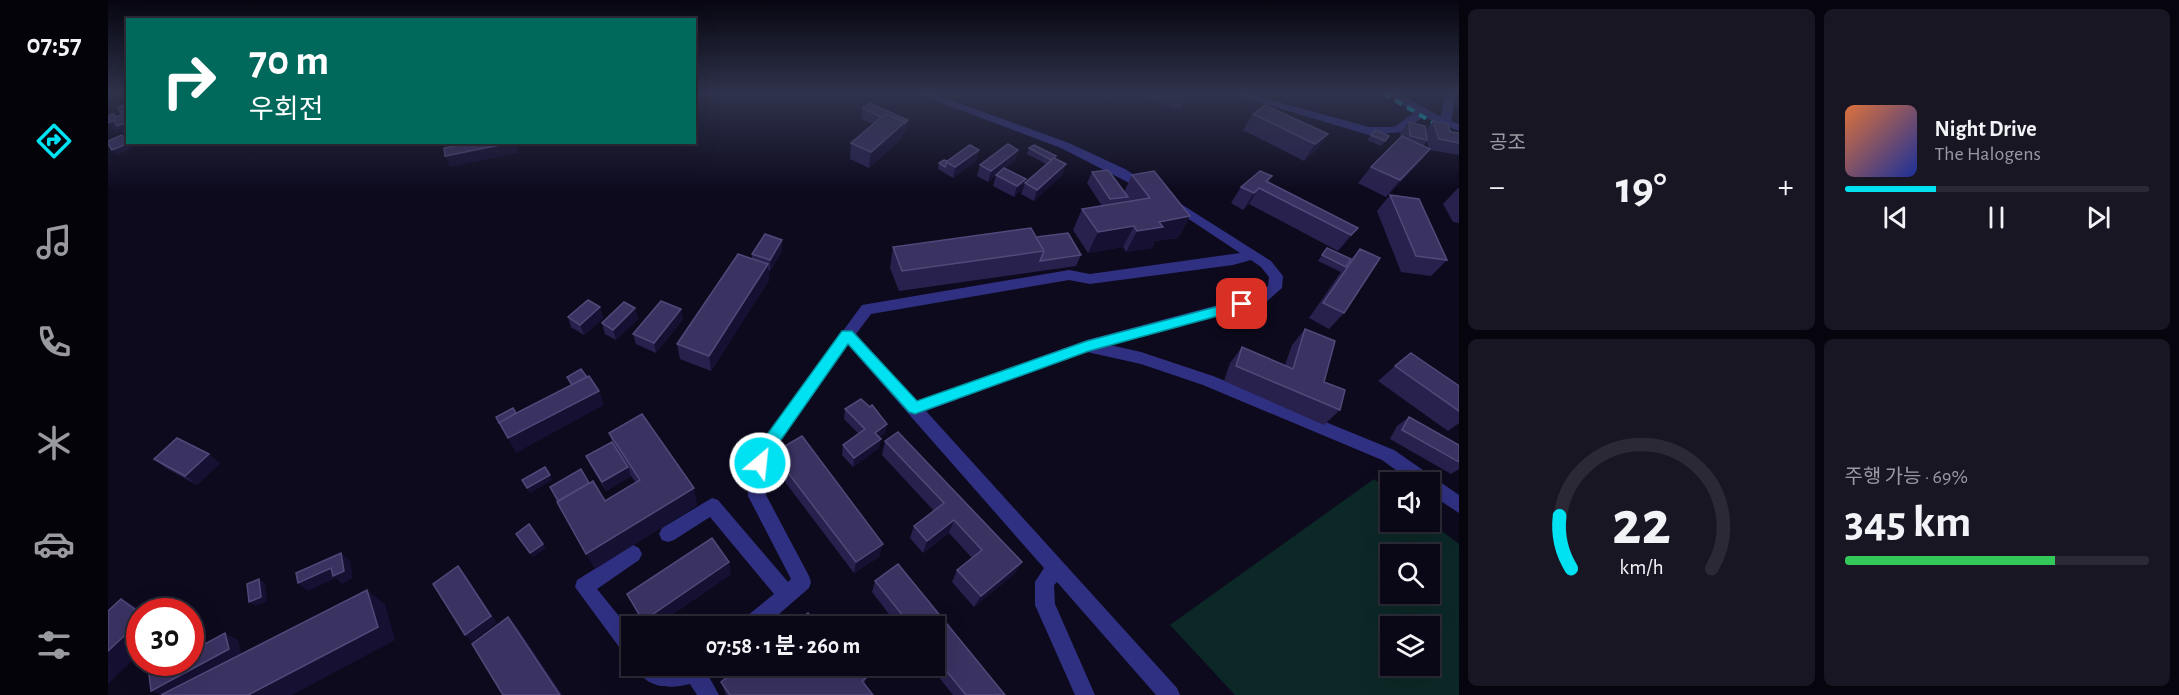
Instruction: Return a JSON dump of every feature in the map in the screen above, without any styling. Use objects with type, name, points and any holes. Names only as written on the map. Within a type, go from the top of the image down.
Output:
[{"type":"street","points":[[915,408],[1087,346],[1260,299],[1275,288],[1276,276],[1266,264],[1121,171],[1072,149],[1008,125]]},
{"type":"street","points":[[1350,125],[1370,131],[1397,130],[1404,125]]},
{"type":"street","points":[[762,616],[802,582],[757,495],[757,475],[764,452],[867,309],[1069,275],[1090,279],[1233,260],[1253,255]]},
{"type":"street","points":[[847,334],[1170,695]]},
{"type":"street","points":[[1087,346],[1141,358],[1208,380],[1388,455],[1413,472]]},
{"type":"street","points":[[1440,491],[1459,505]]},
{"type":"street","points":[[668,534],[712,506],[787,595]]},
{"type":"street","points":[[621,634],[584,587],[633,554]]},
{"type":"street","points":[[1057,568],[1044,582],[1045,605],[1084,695]]},
{"type":"street","points":[[661,676],[668,679],[677,676]]},
{"type":"street","points":[[702,676],[709,695]]},
{"type":"green space","points":[[1374,479],[1380,484],[1380,532],[1440,532],[1440,530],[1459,544],[1459,695],[1235,695],[1170,625]]},
{"type":"building","points":[[872,125],[901,125],[871,152],[851,143]]},
{"type":"building","points":[[1277,125],[1309,125],[1328,134],[1315,144]]},
{"type":"building","points":[[1409,125],[1425,126],[1427,140],[1410,136]]},
{"type":"building","points":[[1434,125],[1448,125],[1450,132],[1459,133],[1459,143],[1439,139]]},
{"type":"building","points":[[1376,130],[1389,136],[1385,141],[1371,135]]},
{"type":"building","points":[[122,135],[127,144],[112,150],[108,141]]},
{"type":"building","points":[[1402,136],[1430,149],[1400,180],[1371,167]]},
{"type":"building","points":[[463,144],[505,144],[445,156],[444,148]]},
{"type":"building","points":[[1008,144],[1018,150],[991,171],[980,165]]},
{"type":"building","points":[[970,145],[979,150],[955,167],[946,162]]},
{"type":"building","points":[[1034,145],[1056,156],[1051,160],[1029,148]]},
{"type":"building","points":[[1054,158],[1066,164],[1037,190],[1025,183]]},
{"type":"building","points":[[947,161],[945,167],[939,163]]},
{"type":"building","points":[[1004,168],[1026,179],[1017,186],[996,175]]},
{"type":"building","points":[[1108,170],[1128,197],[1110,199],[1092,172]]},
{"type":"building","points":[[1154,171],[1190,216],[1159,222],[1163,227],[1137,231],[1134,226],[1098,232],[1082,209],[1150,198],[1132,175]]},
{"type":"building","points":[[1260,171],[1272,176],[1266,181],[1358,228],[1351,235],[1259,188],[1254,193],[1241,187]]},
{"type":"building","points":[[1390,195],[1419,199],[1447,260],[1416,256]]},
{"type":"building","points":[[1031,228],[1044,251],[902,271],[893,247]]},
{"type":"building","points":[[1068,233],[1081,255],[1040,261],[1044,251],[1036,237]]},
{"type":"building","points":[[765,234],[782,240],[770,260],[752,254]]},
{"type":"building","points":[[1327,248],[1351,259],[1346,267],[1322,255]]},
{"type":"building","points":[[1360,249],[1380,258],[1344,313],[1323,303]]},
{"type":"building","points":[[738,254],[768,264],[709,356],[677,344]]},
{"type":"building","points":[[588,300],[600,307],[580,325],[568,317]]},
{"type":"building","points":[[661,301],[681,309],[654,343],[633,334]]},
{"type":"building","points":[[624,302],[635,308],[613,330],[602,323]]},
{"type":"building","points":[[1305,329],[1335,341],[1324,382],[1345,390],[1340,410],[1236,366],[1242,347],[1293,369]]},
{"type":"building","points":[[1411,353],[1459,386],[1459,411],[1395,366]]},
{"type":"building","points":[[581,369],[587,377],[572,385],[567,377]]},
{"type":"building","points":[[589,376],[599,391],[508,438],[499,422]]},
{"type":"building","points":[[861,399],[870,407],[872,405],[887,424],[875,433],[881,439],[854,458],[843,445],[865,429],[845,409]]},
{"type":"building","points":[[513,408],[516,413],[499,423],[496,417]]},
{"type":"building","points":[[642,414],[694,488],[586,554],[557,502],[593,481],[605,501],[640,480],[609,433]]},
{"type":"building","points":[[1409,417],[1459,445],[1459,462],[1402,430]]},
{"type":"building","points":[[898,432],[1022,562],[981,596],[957,570],[982,550],[954,520],[927,541],[914,526],[944,503],[885,441]]},
{"type":"building","points":[[802,436],[883,544],[856,562],[773,453]]},
{"type":"building","points":[[177,438],[209,454],[185,476],[154,459]]},
{"type":"building","points":[[612,442],[628,467],[602,482],[586,456]]},
{"type":"building","points":[[545,467],[550,475],[527,488],[522,480]]},
{"type":"building","points":[[581,469],[589,483],[558,501],[550,487]]},
{"type":"building","points":[[529,524],[543,544],[530,553],[516,534]]},
{"type":"building","points":[[712,538],[729,562],[650,616],[640,616],[627,594]]},
{"type":"building","points":[[341,553],[344,571],[333,576],[331,568],[298,583],[296,573]]},
{"type":"building","points":[[898,564],[940,616],[903,616],[875,581]]},
{"type":"building","points":[[458,566],[491,616],[465,635],[433,584]]},
{"type":"building","points":[[259,579],[261,597],[249,602],[247,584]]},
{"type":"building","points":[[367,590],[378,627],[248,695],[161,695],[198,676],[204,676],[204,673]]},
{"type":"building","points":[[121,599],[126,603],[126,634],[108,651],[108,611]]},
{"type":"building","points":[[508,617],[560,695],[503,695],[472,644]]},
{"type":"building","points":[[945,622],[1005,695],[966,695],[945,669]]},
{"type":"building","points":[[225,633],[229,649],[204,662],[204,644]]},
{"type":"building","points":[[149,676],[179,676],[151,691]]},
{"type":"building","points":[[728,676],[864,676],[866,678],[862,681],[873,695],[730,695],[721,682]]},
{"type":"railway","points":[[1438,125],[1459,138]]},
{"type":"route","points":[[760,463],[764,452],[847,334],[915,408],[1087,346],[1190,320],[1242,304]]}]
